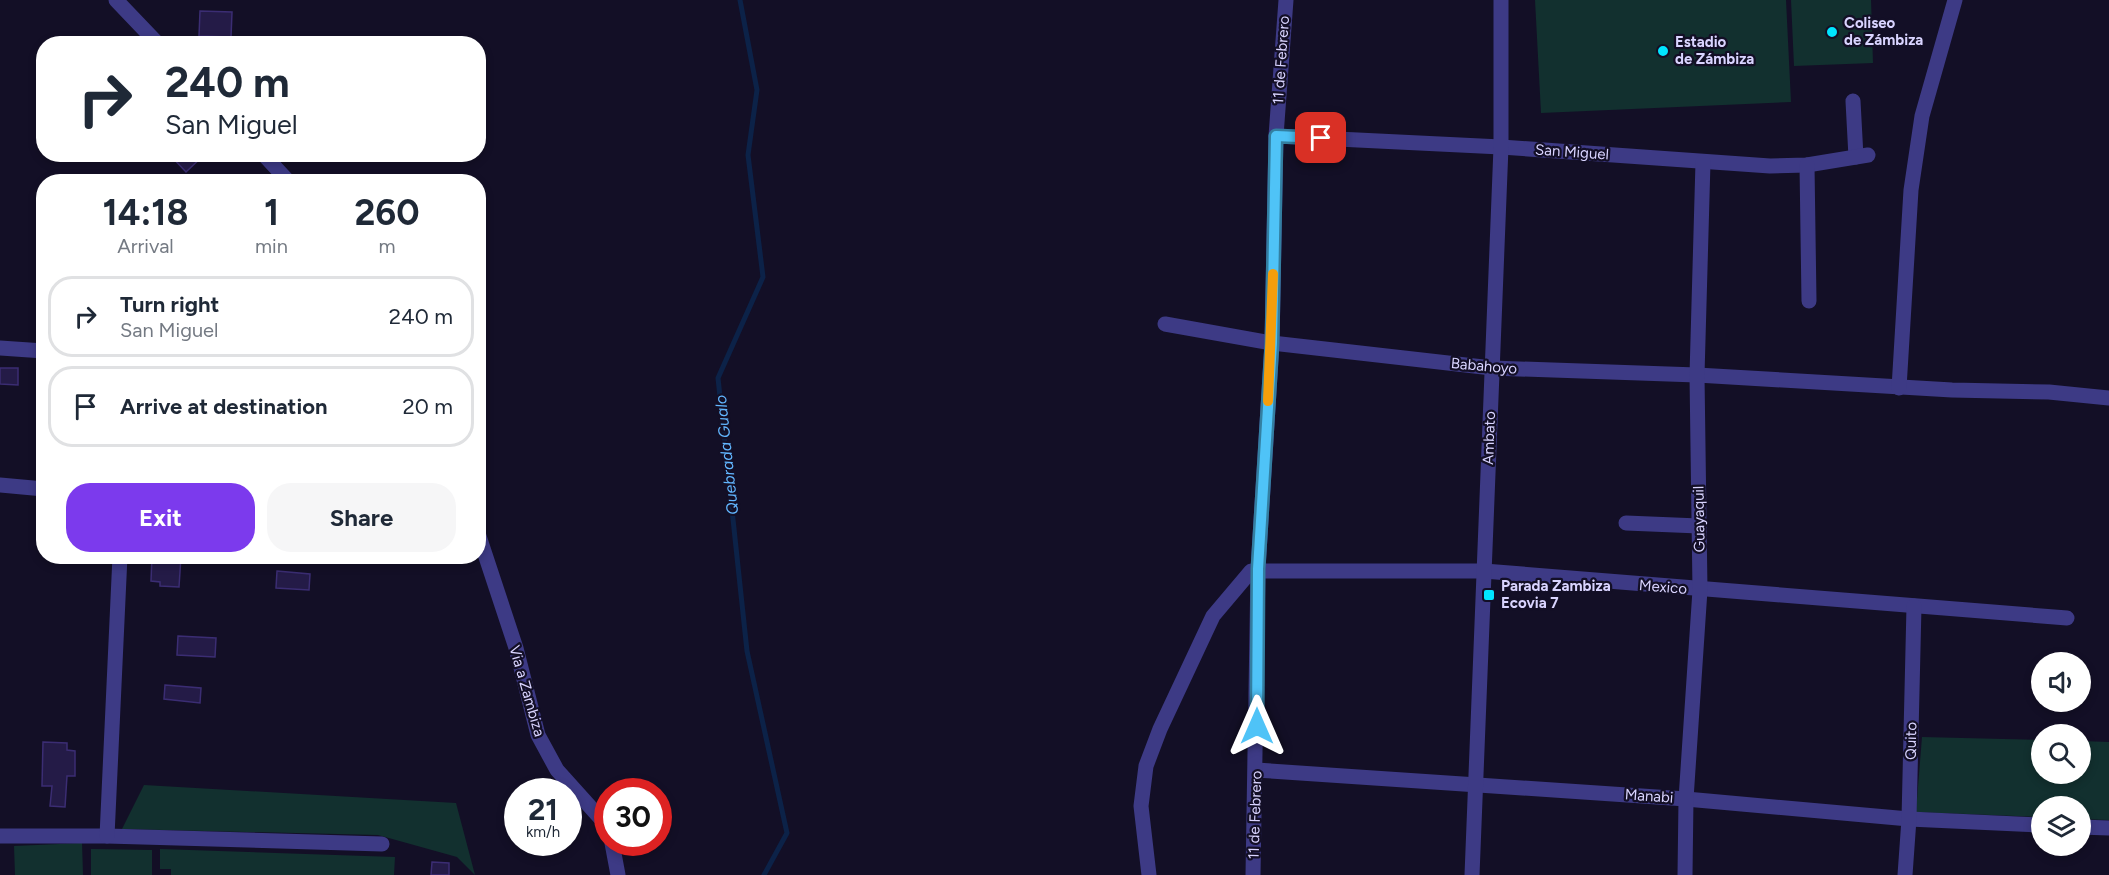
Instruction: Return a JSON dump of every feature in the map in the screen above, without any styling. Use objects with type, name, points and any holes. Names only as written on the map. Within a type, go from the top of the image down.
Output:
[{"type":"street","points":[[116,0],[128,6],[152,36]]},
{"type":"street","name":"11 de Febrero","points":[[1253,875],[1258,569],[1272,343],[1276,136],[1286,0]]},
{"type":"street","name":"Ambato","points":[[1472,875],[1501,147],[1501,0]]},
{"type":"street","points":[[1899,388],[1911,190],[1922,116],[1955,0]]},
{"type":"street","name":"San Miguel","points":[[1276,136],[1501,147],[1770,166],[1807,165],[1862,156],[1853,101]]},
{"type":"street","points":[[270,162],[282,174]]},
{"type":"street","name":"Guayaquil","points":[[1685,875],[1686,799],[1700,590],[1697,375],[1703,162]]},
{"type":"street","points":[[1807,165],[1809,301]]},
{"type":"street","name":"Babahoyo","points":[[1165,324],[1272,343],[1492,368],[1697,375],[1899,388],[2049,392],[2109,398]]},
{"type":"street","points":[[0,348],[36,350]]},
{"type":"street","points":[[0,485],[36,488]]},
{"type":"street","points":[[1626,523],[1699,526]]},
{"type":"street","name":"Via a Zambiza","points":[[486,557],[516,648],[538,735],[557,770],[594,811]]},
{"type":"street","points":[[107,836],[120,564]]},
{"type":"street","points":[[1149,875],[1141,806],[1146,766],[1160,729],[1213,616],[1251,571],[1258,569]]},
{"type":"street","name":"Mexico","points":[[1258,569],[1484,571],[2067,618]]},
{"type":"street","name":"Quito","points":[[1905,875],[1909,819],[1914,606]]},
{"type":"street","name":"Manabi","points":[[1256,770],[1686,799],[1909,819],[2031,825]]},
{"type":"street","points":[[2091,827],[2109,828]]},
{"type":"street","points":[[0,836],[107,836],[382,844]]},
{"type":"street","points":[[614,856],[618,875]]},
{"type":"green space","name":"Estadio de Zámbiza","points":[[1535,0],[1786,0],[1791,102],[1541,113]]},
{"type":"green space","name":"Coliseo de Zámbiza","points":[[1791,0],[1871,0],[1873,63],[1794,66]]},
{"type":"green space","points":[[1922,737],[2031,740],[2031,784],[2091,784],[2091,741],[2109,742],[2109,820],[2091,819],[2091,796],[2031,796],[2031,817],[1916,812]]},
{"type":"green space","points":[[144,785],[456,803],[475,875],[457,857],[378,835],[122,829]]},
{"type":"green space","points":[[82,843],[83,875],[15,875],[14,846]]},
{"type":"green space","points":[[91,849],[152,850],[152,875],[91,875]]},
{"type":"green space","points":[[160,849],[395,857],[394,875],[171,875],[171,869],[160,869]]},
{"type":"building","points":[[200,11],[232,12],[231,36],[199,36]]},
{"type":"building","points":[[177,162],[197,162],[186,172]]},
{"type":"building","points":[[0,368],[18,368],[18,385],[0,384]]},
{"type":"building","points":[[152,564],[180,564],[179,587],[160,586],[160,582],[151,581]]},
{"type":"building","points":[[277,571],[310,574],[309,590],[276,588]]},
{"type":"building","points":[[178,636],[216,638],[215,657],[177,655]]},
{"type":"building","points":[[165,685],[201,688],[200,703],[164,699]]},
{"type":"building","points":[[43,742],[67,743],[67,750],[75,751],[75,776],[67,776],[65,807],[50,806],[52,786],[42,786]]},
{"type":"building","points":[[432,862],[449,863],[449,875],[431,875]]},
{"type":"waterway","name":"Quebrada Gualo","points":[[740,0],[757,90],[748,155],[763,277],[718,378],[747,651],[787,833],[764,875]]},
{"type":"slow traffic","points":[[1268,401],[1273,274]]},
{"type":"place","name":"Coliseo de Zámbiza","points":[[1832,32]]},
{"type":"place","name":"Estadio de Zámbiza","points":[[1663,51]]},
{"type":"place","name":"Parada Zambiza Ecovia 7","points":[[1489,595]]},
{"type":"route","points":[[1257,726],[1258,569],[1272,343],[1276,136],[1321,138]]}]
